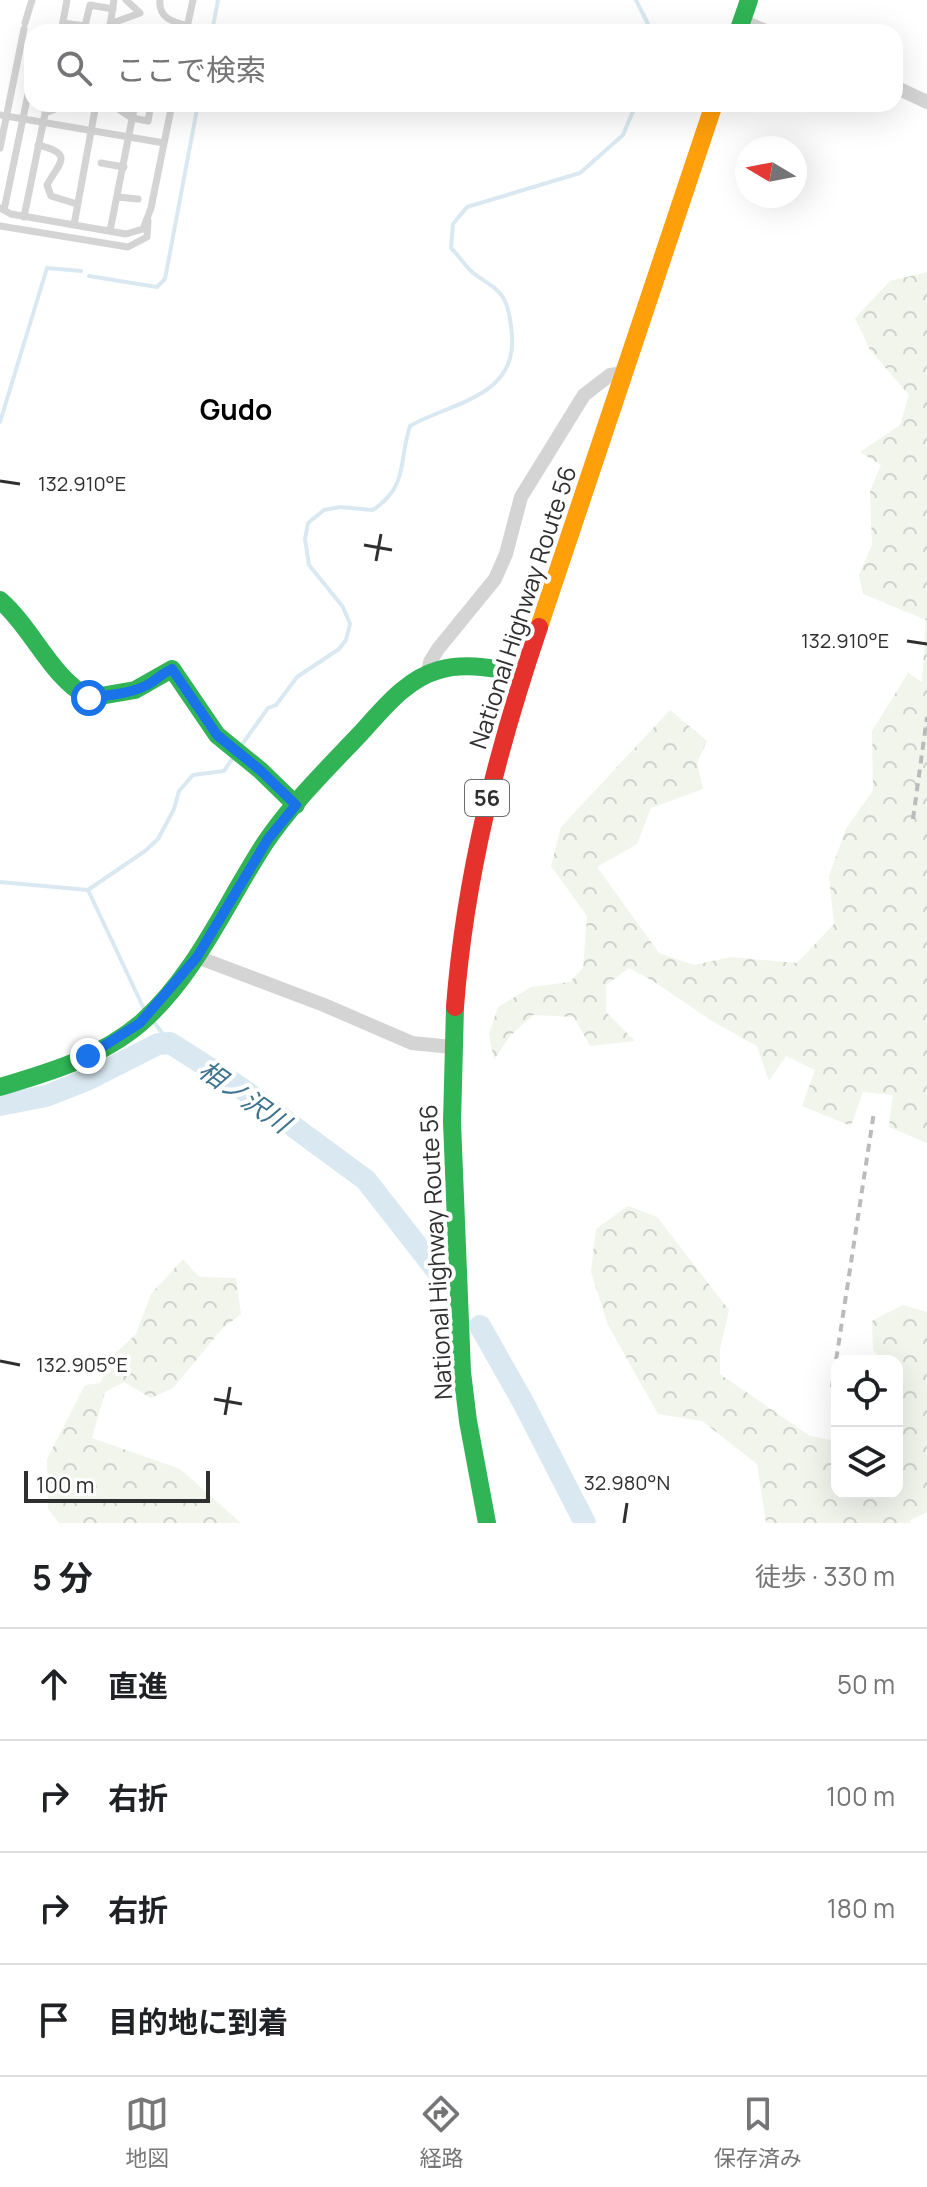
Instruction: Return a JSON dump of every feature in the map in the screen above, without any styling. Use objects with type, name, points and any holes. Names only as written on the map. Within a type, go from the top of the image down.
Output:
[{"type":"main road","points":[[741,24],[749,0]]},
{"type":"main road","name":"National Highway Route 56","points":[[487,1523],[462,1372],[452,1122],[452,1047],[458,966],[470,878],[489,789],[523,673],[711,112]]},
{"type":"main road","points":[[0,600],[10,607],[71,686],[89,698],[127,693],[172,669],[217,735],[296,805]]},
{"type":"main road","points":[[0,1087],[65,1067],[88,1056],[146,1018],[197,957],[268,839],[405,688],[428,673],[463,665],[523,673]]},
{"type":"street","points":[[903,91],[927,102]]},
{"type":"street","points":[[428,673],[438,649],[495,579],[506,554],[521,497],[584,395],[610,375],[624,373]]},
{"type":"street","points":[[197,957],[324,1005],[412,1043],[452,1047]]},
{"type":"lane","points":[[25,24],[32,0]]},
{"type":"lane","points":[[63,24],[67,0]]},
{"type":"lane","points":[[111,24],[114,0]]},
{"type":"lane","points":[[121,24],[140,13],[126,0]]},
{"type":"lane","points":[[160,0],[165,17],[178,24]]},
{"type":"lane","points":[[188,24],[193,0]]},
{"type":"lane","points":[[85,24],[90,5],[113,9]]},
{"type":"lane","points":[[0,148],[3,116],[24,29]]},
{"type":"lane","points":[[25,112],[2,209],[24,217],[126,234],[143,229],[148,218]]},
{"type":"lane","points":[[24,217],[45,112]]},
{"type":"lane","points":[[74,225],[95,112]]},
{"type":"lane","points":[[121,112],[148,121],[150,112]]},
{"type":"lane","points":[[110,231],[133,112]]},
{"type":"lane","points":[[0,226],[128,247],[147,237],[148,218],[170,112]]},
{"type":"lane","points":[[3,116],[164,143]]},
{"type":"lane","points":[[38,145],[55,150],[61,157],[61,166],[47,185],[49,193],[56,199],[77,204]]},
{"type":"lane","points":[[101,163],[124,167]]},
{"type":"lane","points":[[117,197],[138,199]]},
{"type":"green space","points":[[927,272],[927,1143],[889,1127],[893,1095],[863,1092],[851,1126],[802,1106],[815,1070],[786,1056],[769,1081],[757,1046],[629,968],[606,985],[606,1012],[635,1041],[590,1046],[574,1017],[533,1015],[510,1036],[494,1060],[489,1034],[498,1007],[531,987],[570,982],[583,968],[587,916],[551,866],[561,827],[670,710],[707,741],[697,763],[703,789],[651,808],[637,844],[597,867],[659,953],[694,965],[731,957],[797,963],[834,924],[829,876],[846,829],[873,790],[872,731],[908,673],[922,682],[926,620],[863,594],[859,575],[872,545],[870,491],[881,465],[860,452],[900,425],[909,395],[870,350],[855,318],[890,281]]},
{"type":"green space","points":[[628,1206],[657,1217],[729,1310],[720,1349],[720,1374],[810,1436],[831,1440],[831,1499],[903,1499],[903,1355],[878,1355],[873,1350],[872,1321],[903,1305],[927,1312],[927,1512],[910,1520],[910,1523],[766,1523],[757,1464],[702,1421],[658,1414],[608,1325],[591,1272],[596,1229]]},
{"type":"green space","points":[[183,1259],[199,1277],[236,1278],[241,1314],[222,1329],[173,1388],[151,1398],[124,1382],[105,1392],[92,1438],[180,1469],[241,1523],[59,1523],[48,1509],[47,1459],[85,1385],[100,1383],[116,1353],[136,1334],[151,1294]]},
{"type":"waterway","points":[[214,24],[218,0]]},
{"type":"waterway","points":[[636,0],[648,24]]},
{"type":"waterway","points":[[89,276],[157,287],[165,279],[196,112]]},
{"type":"waterway","points":[[241,746],[268,708],[276,705],[297,677],[339,649],[346,640],[350,624],[343,607],[309,565],[305,539],[308,523],[324,510],[340,507],[373,510],[384,501],[397,482],[410,426],[478,396],[504,373],[511,356],[512,335],[506,303],[501,294],[471,271],[451,248],[453,224],[467,207],[580,173],[623,135],[633,112]]},
{"type":"waterway","points":[[0,422],[47,268],[81,271]]},
{"type":"waterway","points":[[0,882],[88,890],[158,839],[174,809],[179,791],[193,775],[224,771],[234,756]]},
{"type":"waterway","points":[[88,890],[145,1011]]},
{"type":"waterway","points":[[153,1021],[170,1043]]},
{"type":"waterway","name":"相ノ沢川","points":[[0,1105],[46,1096],[89,1079],[158,1044],[170,1043],[241,1088],[366,1180],[444,1280]]},
{"type":"waterway","name":"相ノ沢川","points":[[480,1326],[585,1523]]},
{"type":"railway","points":[[913,819],[927,717]]},
{"type":"railway","points":[[837,1355],[874,1112]]},
{"type":"traffic: fast","points":[[741,24],[749,0]]},
{"type":"traffic: fast","points":[[0,600],[52,665],[89,698],[135,690],[172,669],[217,735],[296,805]]},
{"type":"traffic: fast","points":[[0,1087],[93,1054],[142,1022],[179,982],[265,843],[287,814],[386,705],[416,680],[439,670],[460,667],[523,673]]},
{"type":"traffic: fast","points":[[455,1007],[452,1122],[462,1372],[487,1523]]},
{"type":"traffic: slow","points":[[539,627],[711,112]]},
{"type":"traffic: jam","points":[[455,1007],[466,910],[485,814],[539,627]]},
{"type":"district","name":"Gudo","points":[[236,409]]},
{"type":"route","points":[[88,1056],[140,1023],[155,1008],[197,957],[268,839],[296,805],[217,735],[172,669],[127,693],[89,698]]}]
